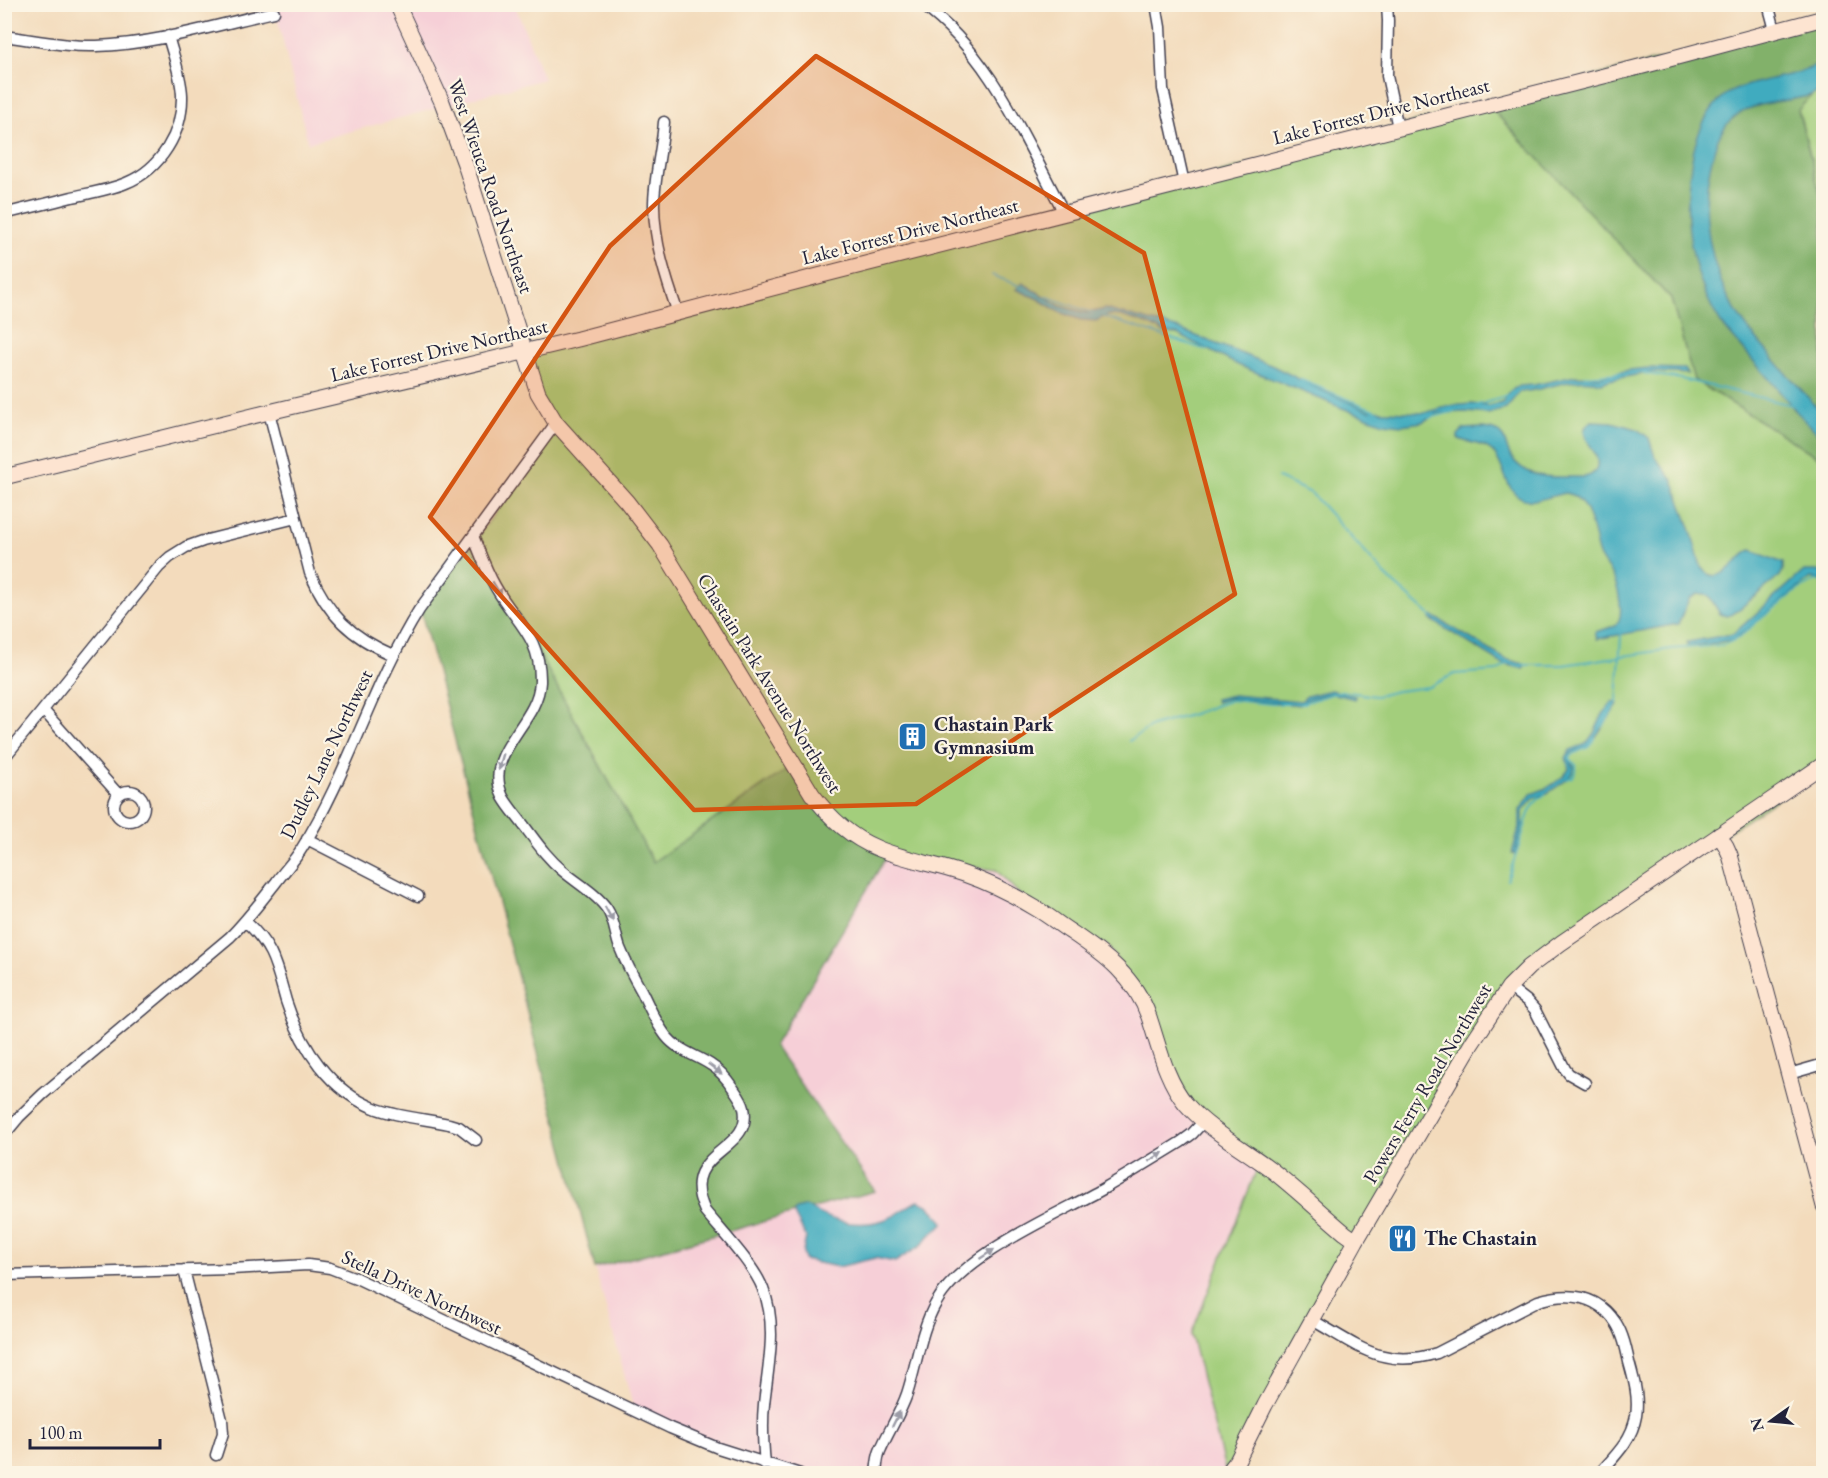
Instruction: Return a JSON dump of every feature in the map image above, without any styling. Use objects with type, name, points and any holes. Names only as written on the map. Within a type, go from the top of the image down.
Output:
[{"type":"street","name":"West Wieuca Road Northeast","points":[[397,4],[442,102],[524,351]]},
{"type":"street","points":[[921,4],[950,28],[987,72],[1063,213]]},
{"type":"street","points":[[1156,4],[1160,27],[1163,90],[1184,183]]},
{"type":"street","points":[[1387,4],[1389,21],[1387,76],[1398,128]]},
{"type":"street","points":[[1768,4],[1775,30]]},
{"type":"street","points":[[4,36],[62,44],[94,46],[130,44],[274,12]]},
{"type":"street","name":"Lake Forrest Drive Northeast","points":[[4,477],[678,313],[1824,18]]},
{"type":"street","points":[[4,214],[117,186],[137,177],[154,165],[173,139],[182,109],[181,82],[168,36]]},
{"type":"street","points":[[664,123],[654,205],[658,244],[667,282],[678,313]]},
{"type":"street","name":"Chastain Park Avenue Northwest","points":[[524,351],[538,393],[556,423],[627,502],[660,545],[825,812],[843,827],[877,848],[962,873],[1009,893],[1104,954],[1137,992],[1149,1015],[1158,1047],[1173,1085],[1186,1104],[1204,1121],[1271,1170],[1356,1241]]},
{"type":"street","points":[[269,412],[310,573],[326,606],[355,635],[372,646],[393,655]]},
{"type":"street","name":"Dudley Lane Northwest","points":[[4,1135],[43,1094],[230,937],[301,850],[330,795],[393,655],[420,610],[556,423]]},
{"type":"street","points":[[4,758],[159,567],[170,557],[203,540],[296,518]]},
{"type":"street","points":[[473,536],[495,586],[531,638],[540,666],[540,685],[534,705],[500,761],[498,778],[503,797],[549,858],[607,909],[622,952],[664,1034],[679,1048],[721,1072],[744,1107],[741,1131],[706,1163],[700,1176],[698,1191],[705,1211],[755,1274],[763,1287],[768,1303],[771,1344],[763,1421],[765,1464]]},
{"type":"street","points":[[43,711],[119,795]]},
{"type":"street","name":"Powers Ferry Road Northwest","points":[[1227,1473],[1237,1461],[1265,1405],[1356,1241],[1472,1043],[1509,987],[1529,967],[1561,943],[1824,764]]},
{"type":"street","points":[[1719,836],[1730,855],[1824,1206]]},
{"type":"street","points":[[308,839],[418,896]]},
{"type":"street","points":[[245,921],[259,933],[270,949],[298,1030],[318,1064],[333,1083],[353,1098],[375,1108],[459,1127],[476,1140]]},
{"type":"street","points":[[1509,987],[1535,1010],[1565,1069],[1569,1074],[1585,1083]]},
{"type":"street","points":[[1789,1074],[1824,1064]]},
{"type":"street","points":[[876,1473],[878,1453],[898,1417],[913,1377],[927,1321],[946,1288],[983,1256],[1181,1143],[1204,1121]]},
{"type":"street","name":"Stella Drive Northwest","points":[[4,1275],[308,1265],[330,1268],[356,1278],[670,1428],[718,1448],[800,1473]]},
{"type":"street","points":[[184,1270],[222,1420],[223,1433],[216,1455]]},
{"type":"street","points":[[1312,1320],[1370,1353],[1403,1360],[1437,1353],[1538,1301],[1554,1296],[1572,1295],[1596,1303],[1616,1322],[1623,1337],[1637,1400],[1636,1416],[1625,1445],[1599,1473]]},
{"type":"highlighted area","points":[[816,56],[1144,253],[1235,594],[916,804],[694,810],[430,517],[610,246]]},
{"type":"shaded area","points":[[274,5],[515,5],[544,79],[308,143]]},
{"type":"shaded area","points":[[888,854],[996,870],[1046,922],[1108,946],[1261,1159],[1226,1473],[796,1474],[635,1413],[595,1268],[875,1191],[774,1046]]},
{"type":"green space","points":[[1823,19],[1823,83],[1798,110],[1823,205],[1823,460],[1694,380],[1671,299],[1486,103]]},
{"type":"green space","points":[[1823,83],[1823,205],[1798,109]]},
{"type":"green space","points":[[1486,103],[1671,299],[1694,380],[1823,460],[1823,769],[1555,947],[1515,988],[1461,1053],[1226,1473],[1191,1335],[1261,1159],[1205,1117],[1176,1085],[1142,997],[1108,946],[1046,922],[996,870],[903,859],[857,841],[789,768],[653,862],[476,539],[557,426],[518,355]]},
{"type":"green space","points":[[476,539],[653,862],[789,768],[817,807],[888,854],[774,1046],[875,1191],[595,1268],[420,608]]},
{"type":"water","points":[[1823,62],[1823,90],[1802,97],[1756,106],[1736,116],[1725,126],[1718,139],[1712,161],[1706,205],[1714,261],[1728,297],[1754,336],[1823,413],[1823,439],[1721,323],[1711,305],[1702,286],[1691,247],[1688,185],[1701,127],[1705,118],[1724,96],[1746,85],[1799,72]]},
{"type":"water","points":[[1023,283],[1060,306],[1087,313],[1105,309],[1176,328],[1273,366],[1321,390],[1369,410],[1424,413],[1450,406],[1471,404],[1488,406],[1502,403],[1510,391],[1519,386],[1575,376],[1600,377],[1649,368],[1685,369],[1688,374],[1652,372],[1602,383],[1581,380],[1519,392],[1506,409],[1488,414],[1439,413],[1422,422],[1402,425],[1384,423],[1238,365],[1177,334],[1165,333],[1147,324],[1121,316],[1108,315],[1096,321],[1081,320],[1059,312],[1016,289]]},
{"type":"water","points":[[1592,421],[1612,422],[1637,429],[1649,438],[1655,457],[1673,480],[1701,567],[1707,574],[1714,576],[1721,574],[1751,550],[1783,563],[1780,576],[1733,614],[1726,616],[1720,614],[1709,596],[1697,594],[1689,599],[1678,624],[1597,639],[1595,632],[1612,627],[1619,620],[1619,600],[1614,579],[1599,555],[1589,518],[1580,501],[1565,493],[1537,500],[1520,497],[1514,493],[1492,451],[1482,445],[1458,438],[1464,429],[1492,429],[1500,433],[1514,461],[1528,471],[1548,477],[1583,477],[1593,473],[1597,466],[1596,456],[1584,432]]},
{"type":"water","points":[[1804,571],[1823,573],[1823,580],[1811,578],[1735,639],[1688,646],[1687,642],[1733,634]]},
{"type":"water","points":[[1433,616],[1505,659],[1524,664],[1524,669],[1501,663],[1430,619]]},
{"type":"water","points":[[1331,690],[1355,696],[1355,699],[1331,693],[1308,699],[1300,705],[1230,698],[1216,702],[1215,699],[1233,695],[1301,701],[1307,696]]},
{"type":"water","points":[[1613,701],[1618,704],[1593,741],[1587,747],[1571,753],[1569,760],[1574,767],[1573,772],[1549,792],[1533,799],[1523,811],[1523,825],[1515,854],[1512,853],[1520,824],[1520,810],[1531,794],[1547,788],[1563,777],[1569,769],[1566,758],[1570,750],[1586,744]]},
{"type":"water","points":[[919,1201],[928,1205],[944,1223],[921,1246],[895,1262],[875,1258],[838,1267],[804,1260],[806,1237],[795,1216],[796,1209],[806,1206],[836,1220],[870,1223],[891,1217]]},
{"type":"waterway","points":[[992,275],[1020,286]]},
{"type":"waterway","points":[[1045,296],[1093,313]]},
{"type":"waterway","points":[[1104,317],[1207,350]]},
{"type":"waterway","points":[[1585,376],[1621,373]]},
{"type":"waterway","points":[[1642,373],[1681,379],[1792,405]]},
{"type":"waterway","points":[[1301,380],[1379,412]]},
{"type":"waterway","points":[[1478,405],[1507,396]]},
{"type":"waterway","points":[[1429,418],[1455,411]]},
{"type":"waterway","points":[[1278,478],[1311,493],[1389,579],[1433,618]]},
{"type":"waterway","points":[[1521,665],[1563,665],[1671,649],[1723,645],[1740,637],[1798,590],[1816,580],[1824,582]]},
{"type":"waterway","points":[[1617,703],[1621,635]]},
{"type":"waterway","points":[[1300,704],[1341,691],[1376,696],[1429,687],[1454,674],[1497,671],[1507,664]]},
{"type":"waterway","points":[[1129,741],[1152,726],[1231,700],[1288,704]]},
{"type":"waterway","points":[[1603,726],[1612,711]]},
{"type":"waterway","points":[[1567,779],[1576,771],[1576,765],[1570,757],[1589,746],[1595,738]]},
{"type":"waterway","points":[[1507,880],[1529,814],[1535,803],[1545,794]]},
{"type":"place","name":"Chastain Park Gymnasium","points":[[913,736]]},
{"type":"place","name":"The Chastain","points":[[1403,1238]]}]
